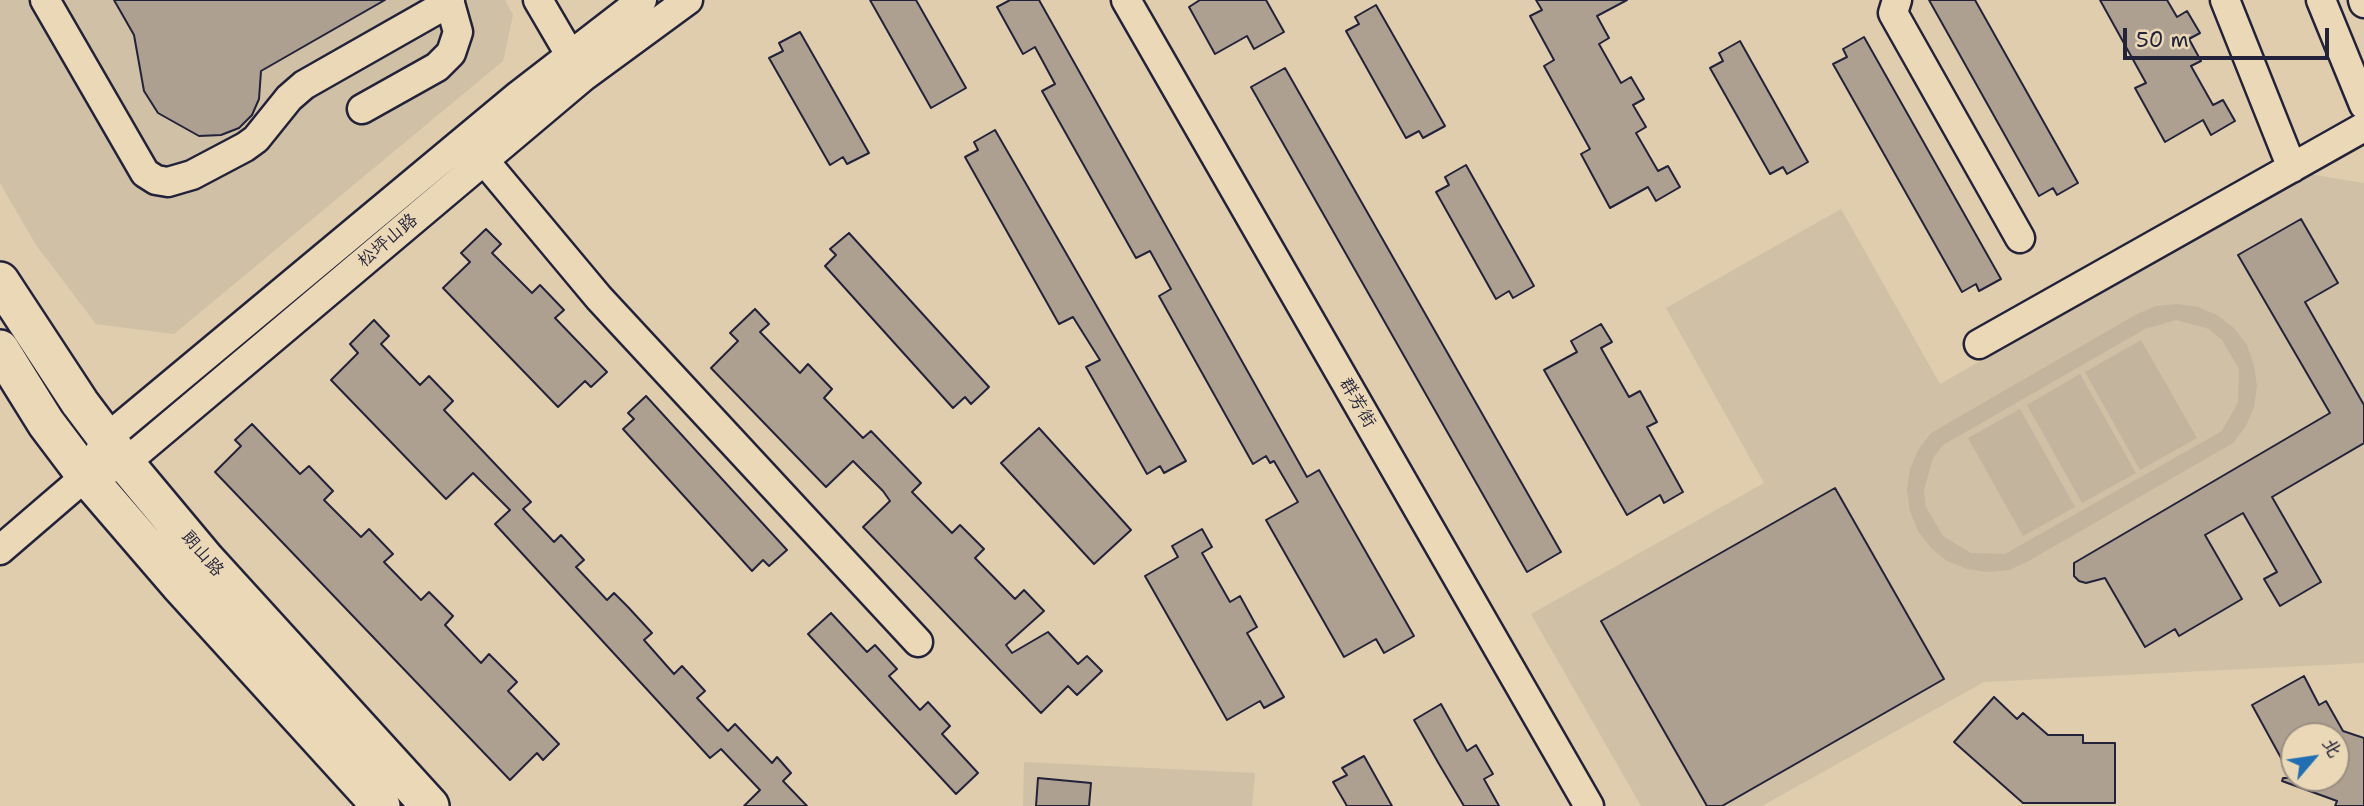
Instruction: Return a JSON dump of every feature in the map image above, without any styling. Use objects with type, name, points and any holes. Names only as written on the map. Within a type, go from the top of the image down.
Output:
[{"type":"main road","name":"朗山路","points":[[0,281],[116,451],[206,561],[430,806]]},
{"type":"main road","name":"朗山路","points":[[0,349],[46,423],[86,476],[179,584],[381,806]]},
{"type":"street","points":[[46,0],[145,173],[156,180],[168,182],[192,175],[256,139],[289,98],[304,85],[450,1],[458,32],[451,54],[437,67],[362,109]]},
{"type":"street","points":[[538,0],[576,66]]},
{"type":"street","name":"松坪山路","points":[[0,550],[116,451],[484,160],[642,0]]},
{"type":"street","name":"松坪山路","points":[[116,451],[466,139],[576,66],[688,0]]},
{"type":"street","name":"群芳街","points":[[1126,0],[1589,806]]},
{"type":"street","points":[[1897,0],[1893,13],[2020,238]]},
{"type":"street","points":[[2225,0],[2292,169]]},
{"type":"street","points":[[2321,0],[2364,105]]},
{"type":"street","points":[[1979,344],[2364,127]]},
{"type":"street","points":[[466,139],[599,298],[918,642]]},
{"type":"shaded area","points":[[0,0],[505,0],[513,15],[503,61],[174,334],[96,324],[36,245],[0,183]]},
{"type":"shaded area","points":[[2309,174],[2364,183],[2364,663],[1984,682],[1762,806],[1641,806],[1531,614],[1764,483],[1666,308],[1841,209],[1940,384]]},
{"type":"shaded area","points":[[2177,304],[2198,307],[2217,315],[2234,328],[2247,345],[2257,386],[2254,407],[2246,426],[2233,443],[2009,570],[1988,572],[1967,569],[1947,561],[1931,548],[1918,531],[1910,511],[1907,490],[1910,469],[1918,450],[1931,433],[2137,314],[2156,306]],"holes":[[[2176,320],[2209,329],[2222,340],[2239,369],[2238,402],[2222,431],[2005,554],[1971,553],[1943,536],[1926,507],[1924,490],[1933,458],[1943,445],[2145,329]]]},
{"type":"shaded area","points":[[2141,340],[2197,438],[2140,470],[2085,372]]},
{"type":"shaded area","points":[[2080,374],[2136,473],[2082,503],[2027,405]]},
{"type":"shaded area","points":[[2020,409],[2075,507],[2023,536],[1968,438]]},
{"type":"shaded area","points":[[1024,762],[1255,773],[1252,806],[1023,806]]},
{"type":"building","points":[[114,0],[385,0],[261,71],[259,99],[252,115],[239,128],[221,135],[199,136],[158,113],[144,91],[134,35]]},
{"type":"building","points":[[870,0],[916,0],[966,88],[931,108]]},
{"type":"building","points":[[1010,0],[1039,0],[1307,477],[1319,470],[1414,636],[1384,653],[1376,639],[1344,657],[1266,520],[1298,502],[1274,461],[1270,463],[1266,456],[1253,464],[1159,296],[1171,289],[1150,251],[1136,258],[1042,91],[1055,84],[1035,47],[1023,54],[997,7]]},
{"type":"building","points":[[1200,0],[1266,0],[1284,32],[1254,49],[1247,36],[1215,54],[1189,7]]},
{"type":"building","points":[[1536,0],[1627,0],[1597,16],[1609,38],[1599,44],[1621,83],[1631,77],[1644,99],[1633,105],[1646,127],[1636,133],[1658,171],[1668,166],[1680,187],[1656,201],[1648,187],[1610,208],[1581,154],[1590,149],[1544,66],[1554,60],[1530,16],[1542,10]]},
{"type":"building","points":[[1929,0],[1975,0],[2078,183],[2057,195],[2053,188],[2039,196]]},
{"type":"building","points":[[2100,0],[2167,0],[2177,17],[2187,11],[2200,33],[2189,39],[2201,61],[2191,66],[2213,105],[2223,100],[2235,121],[2211,135],[2203,120],[2165,142],[2135,88],[2146,83]]},
{"type":"building","points":[[1376,5],[1445,126],[1423,138],[1419,131],[1406,138],[1346,31],[1359,24],[1355,17]]},
{"type":"building","points":[[800,32],[869,153],[847,164],[843,157],[830,165],[769,58],[783,51],[779,43]]},
{"type":"building","points":[[1864,37],[2001,279],[1979,291],[1976,284],[1962,292],[1833,64],[1847,57],[1843,49]]},
{"type":"building","points":[[1740,41],[1808,162],[1787,174],[1783,167],[1770,174],[1710,68],[1723,61],[1719,53]]},
{"type":"building","points":[[1285,68],[1561,552],[1527,572],[1251,87]]},
{"type":"building","points":[[995,130],[1186,461],[1164,473],[1160,466],[1147,474],[1086,367],[1100,360],[1073,317],[1059,324],[965,157],[978,150],[974,142]]},
{"type":"building","points":[[1466,165],[1534,286],[1513,298],[1509,291],[1496,299],[1436,192],[1449,185],[1445,177]]},
{"type":"building","points":[[2301,219],[2338,283],[2305,302],[2364,405],[2364,443],[2272,497],[2321,582],[2280,606],[2264,579],[2277,572],[2243,513],[2205,535],[2242,599],[2179,636],[2175,629],[2145,647],[2105,578],[2086,583],[2079,581],[2074,576],[2074,563],[2330,413],[2238,255]]},
{"type":"building","points":[[486,229],[501,244],[492,253],[532,293],[540,285],[564,310],[555,318],[607,372],[591,387],[585,381],[558,407],[443,288],[470,262],[461,253]]},
{"type":"building","points":[[849,233],[989,387],[971,404],[965,397],[953,408],[825,266],[836,255],[830,249]]},
{"type":"building","points":[[755,309],[769,324],[760,332],[800,373],[808,364],[832,389],[824,398],[863,438],[871,431],[921,483],[912,492],[952,533],[960,525],[984,549],[975,558],[1015,599],[1024,590],[1044,611],[1006,645],[1012,653],[1048,632],[1078,664],[1087,656],[1102,671],[1077,695],[1068,686],[1041,713],[863,527],[890,501],[883,491],[853,461],[826,487],[711,368],[738,341],[730,333]]},
{"type":"building","points":[[374,320],[389,336],[381,344],[420,385],[429,376],[453,401],[444,410],[531,502],[523,509],[554,542],[561,535],[584,560],[576,567],[607,600],[614,593],[628,607],[652,633],[644,640],[674,674],[682,666],[705,691],[697,698],[728,731],[735,724],[772,763],[777,757],[791,773],[783,781],[807,806],[744,806],[760,790],[721,749],[710,758],[495,524],[510,510],[473,473],[446,499],[331,380],[358,353],[350,344]]},
{"type":"building","points":[[1601,324],[1612,342],[1601,348],[1629,397],[1640,391],[1657,422],[1647,427],[1683,492],[1664,503],[1660,495],[1627,515],[1544,370],[1577,352],[1571,341]]},
{"type":"building","points":[[646,396],[787,550],[769,566],[763,560],[752,571],[623,429],[634,419],[628,413]]},
{"type":"building","points":[[252,424],[300,474],[309,466],[333,491],[324,500],[361,537],[369,529],[393,554],[384,562],[421,600],[429,592],[453,616],[445,625],[481,663],[489,654],[517,682],[508,691],[559,744],[543,760],[537,753],[510,780],[215,472],[241,446],[235,440]]},
{"type":"building","points":[[1039,428],[1131,530],[1094,564],[1001,463]]},
{"type":"building","points":[[1835,488],[1944,679],[1722,806],[1707,806],[1601,621]]},
{"type":"building","points":[[1202,529],[1212,547],[1202,553],[1230,602],[1240,596],[1257,627],[1247,633],[1284,697],[1264,708],[1260,701],[1227,720],[1145,576],[1178,557],[1172,546]]},
{"type":"building","points":[[831,613],[867,652],[875,645],[897,669],[889,676],[920,710],[928,702],[950,726],[942,734],[978,773],[956,794],[808,634]]},
{"type":"building","points":[[2304,676],[2319,705],[2326,701],[2338,722],[2280,722],[2280,756],[2252,705]]},
{"type":"building","points":[[1994,697],[2017,719],[2023,713],[2048,735],[2083,735],[2083,743],[2115,743],[2115,803],[2023,803],[1954,742]]},
{"type":"building","points":[[1441,704],[1467,751],[1476,745],[1493,774],[1484,779],[1499,806],[1464,806],[1439,764],[1414,720]]},
{"type":"building","points":[[2350,733],[2364,738],[2364,806],[2335,806],[2337,801],[2312,792],[2350,792]]},
{"type":"building","points":[[1364,756],[1392,806],[1347,806],[1333,782],[1347,775],[1342,768]]},
{"type":"building","points":[[1038,778],[1091,783],[1089,806],[1036,806]]}]
